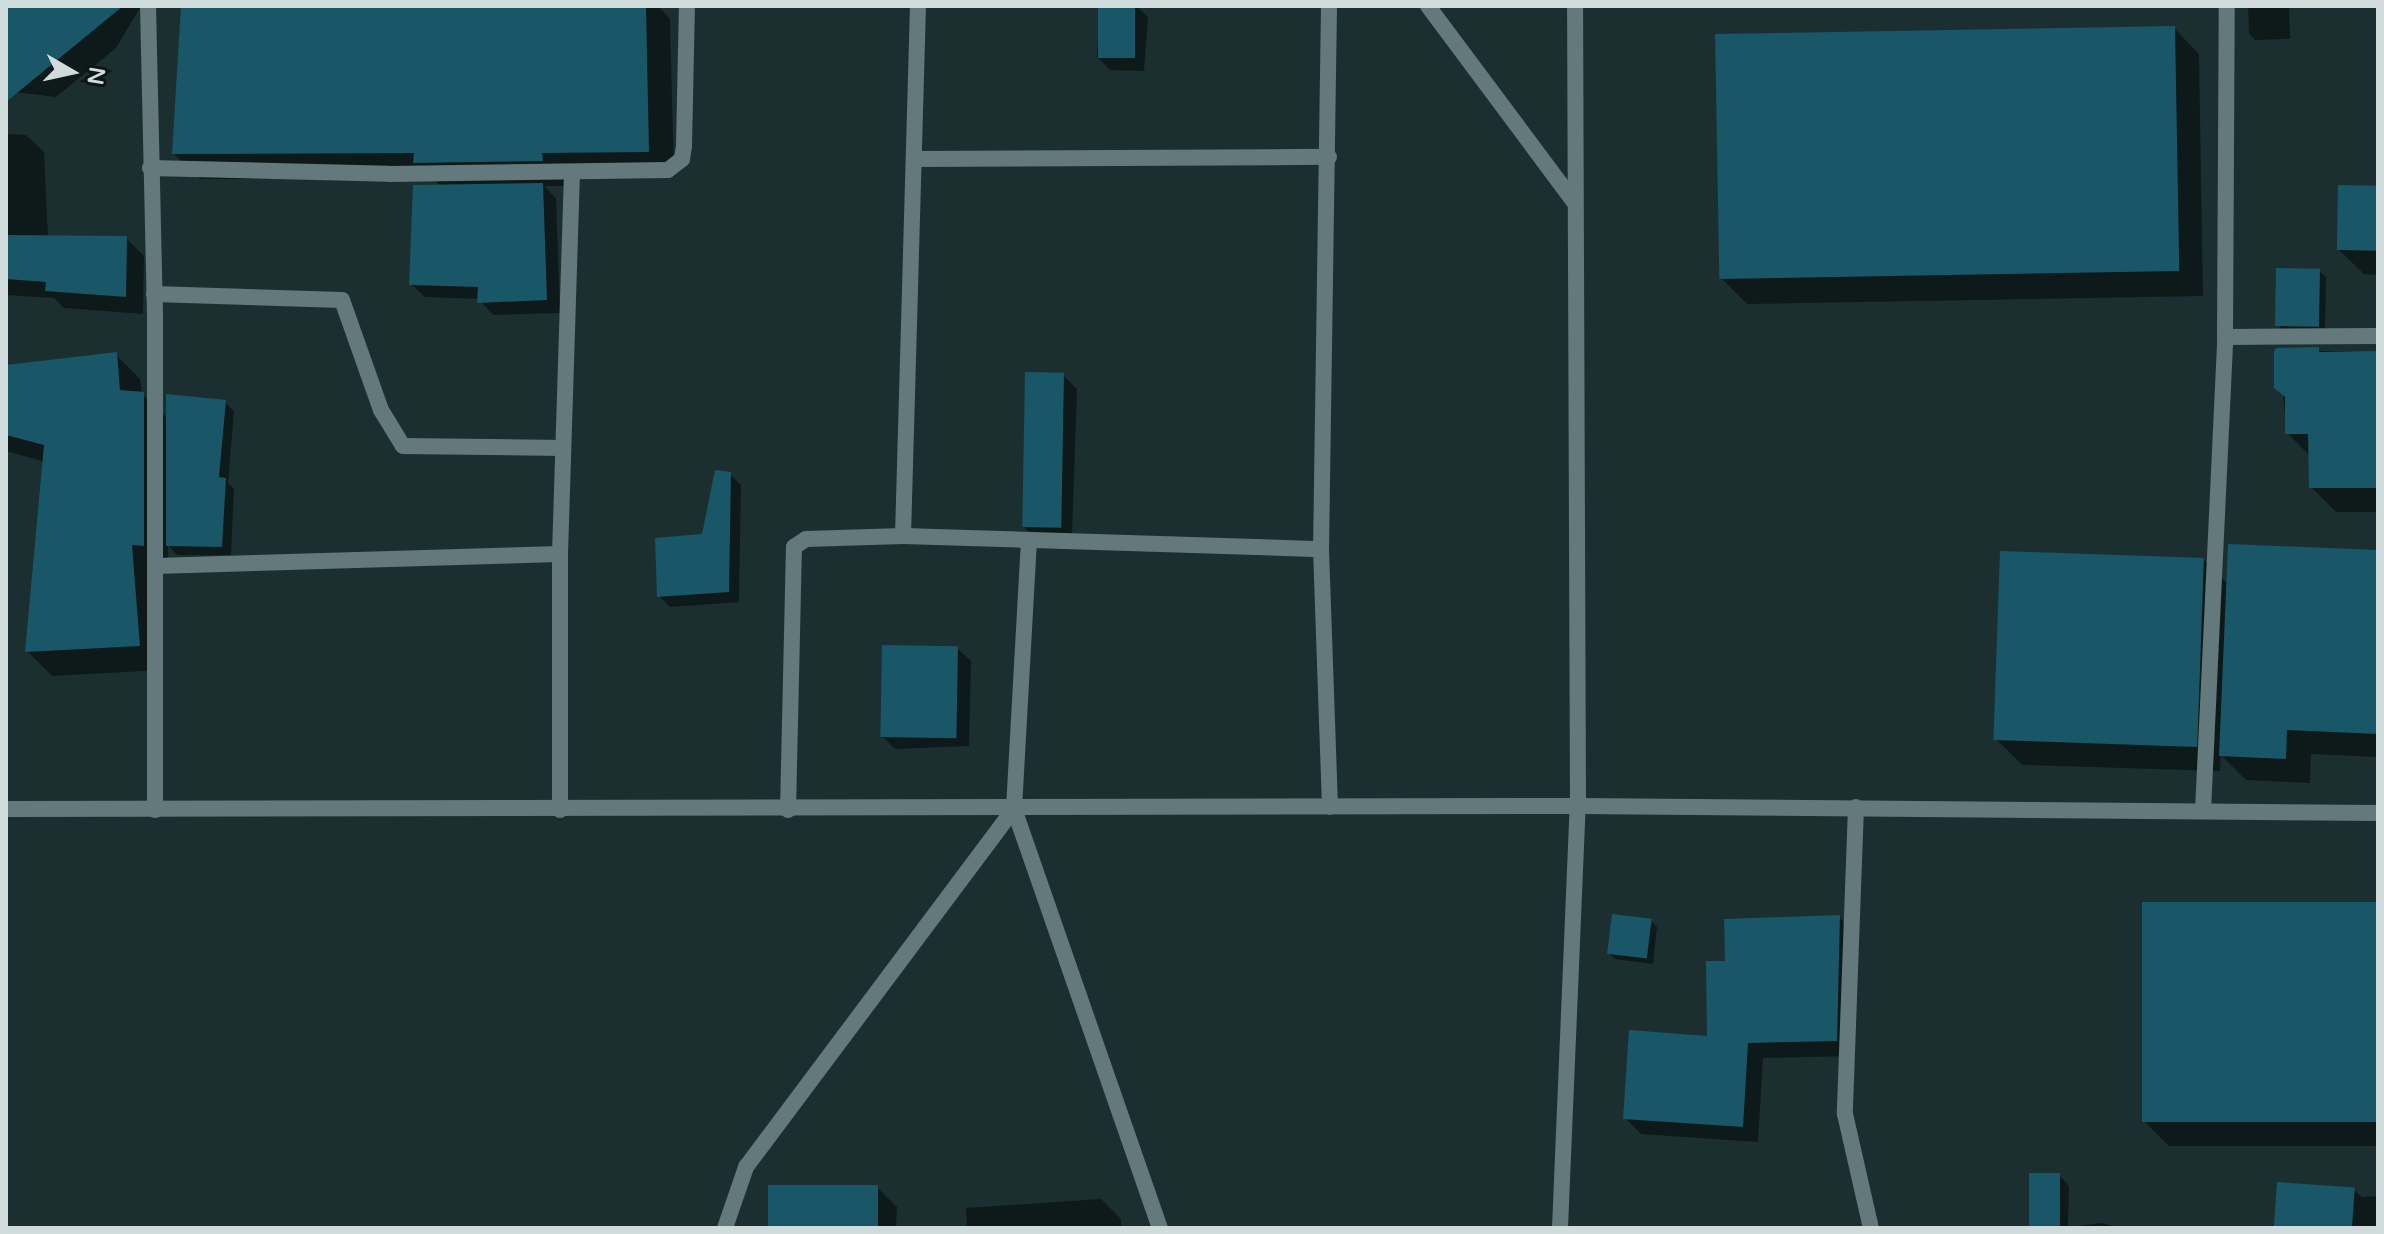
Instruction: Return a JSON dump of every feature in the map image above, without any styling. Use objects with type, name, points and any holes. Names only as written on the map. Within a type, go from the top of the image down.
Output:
[{"type":"street","points":[[148,6],[154,294],[155,810]]},
{"type":"street","points":[[150,168],[572,174],[668,170],[682,159],[687,6]]},
{"type":"street","points":[[903,536],[918,6]]},
{"type":"street","points":[[1329,6],[1321,549],[1330,807]]},
{"type":"street","points":[[1428,6],[1574,202]]},
{"type":"street","points":[[1560,1228],[1578,806],[1575,6]]},
{"type":"street","points":[[2203,811],[2225,337],[2227,6]]},
{"type":"street","points":[[914,159],[1329,157]]},
{"type":"street","points":[[560,810],[560,554],[572,174]]},
{"type":"street","points":[[154,294],[342,300],[381,410],[403,446],[563,448]]},
{"type":"street","points":[[2225,337],[2378,336]]},
{"type":"street","points":[[788,810],[794,547],[806,539],[903,536],[1321,549]]},
{"type":"street","points":[[1029,540],[1014,809],[1160,1228]]},
{"type":"street","points":[[155,566],[560,554]]},
{"type":"street","points":[[6,809],[788,810],[1578,806],[2378,813]]},
{"type":"street","points":[[1856,807],[1845,1114],[1871,1228]]},
{"type":"street","points":[[725,1228],[746,1167],[1014,809]]},
{"type":"building","points":[[6,6],[123,6],[6,102]]},
{"type":"building","points":[[181,6],[646,6],[649,152],[542,153],[543,161],[413,163],[414,153],[172,154]]},
{"type":"building","points":[[1098,6],[1135,6],[1135,58],[1098,58]]},
{"type":"building","points":[[2175,26],[2179,271],[1719,279],[1715,34]]},
{"type":"building","points":[[543,183],[547,300],[477,303],[478,287],[409,285],[413,185]]},
{"type":"building","points":[[2338,185],[2378,186],[2377,251],[2337,250]]},
{"type":"building","points":[[6,235],[127,236],[126,297],[45,291],[46,282],[6,279]]},
{"type":"building","points":[[2276,268],[2320,269],[2319,327],[2275,326]]},
{"type":"building","points":[[2319,347],[2319,352],[2378,351],[2378,488],[2309,488],[2308,434],[2285,434],[2285,397],[2274,388],[2274,352],[2276,348]]},
{"type":"building","points":[[117,352],[120,390],[144,392],[144,546],[132,545],[140,646],[25,652],[44,445],[6,435],[6,365]]},
{"type":"building","points":[[1025,372],[1064,373],[1061,528],[1022,527]]},
{"type":"building","points":[[166,394],[226,400],[219,477],[226,478],[222,547],[166,546]]},
{"type":"building","points":[[715,470],[731,472],[729,592],[657,597],[655,538],[702,534]]},
{"type":"building","points":[[2228,544],[2378,550],[2378,734],[2287,730],[2286,759],[2219,756]]},
{"type":"building","points":[[2000,551],[2204,558],[2197,747],[1993,740]]},
{"type":"building","points":[[882,645],[958,646],[956,738],[880,737]]},
{"type":"building","points":[[2142,902],[2378,902],[2378,1122],[2142,1122]]},
{"type":"building","points":[[1612,914],[1652,919],[1647,959],[1607,954]]},
{"type":"building","points":[[1840,915],[1837,1041],[1748,1043],[1743,1127],[1623,1119],[1629,1030],[1707,1036],[1706,961],[1725,961],[1724,919]]},
{"type":"building","points":[[2029,1173],[2060,1173],[2060,1228],[2029,1228]]},
{"type":"building","points":[[2277,1182],[2355,1187],[2352,1228],[2274,1228]]},
{"type":"building","points":[[768,1185],[878,1185],[878,1228],[768,1228]]}]
